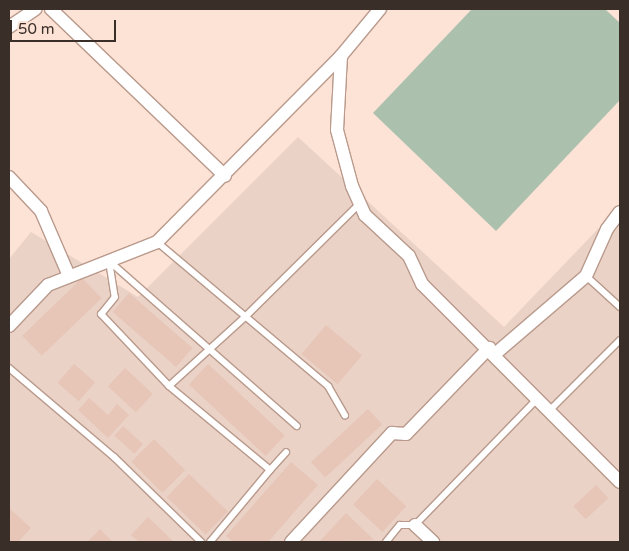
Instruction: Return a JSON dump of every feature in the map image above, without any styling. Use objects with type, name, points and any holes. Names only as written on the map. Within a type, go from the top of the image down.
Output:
[{"type":"street","points":[[9,27],[36,9]]},
{"type":"street","points":[[51,9],[225,176]]},
{"type":"street","points":[[9,326],[48,284],[157,242],[225,176],[341,56],[380,9]]},
{"type":"street","points":[[341,56],[337,130],[365,215],[409,256],[422,284],[492,351],[620,482]]},
{"type":"street","points":[[9,177],[41,211],[69,276]]},
{"type":"street","points":[[291,542],[392,433],[406,434],[492,351],[586,276],[607,229],[620,212]]},
{"type":"street","points":[[415,525],[433,542]]},
{"type":"lane","points":[[169,386],[246,317],[360,203]]},
{"type":"lane","points":[[157,242],[328,386],[345,415]]},
{"type":"lane","points":[[109,261],[297,426]]},
{"type":"lane","points":[[109,261],[114,297],[101,314],[169,386],[270,470]]},
{"type":"lane","points":[[586,276],[620,307]]},
{"type":"lane","points":[[550,410],[620,340]]},
{"type":"lane","points":[[9,368],[114,457],[201,542]]},
{"type":"lane","points":[[386,542],[400,526],[415,525],[538,398]]},
{"type":"lane","points":[[210,542],[286,452]]},
{"type":"shaded area","points":[[298,137],[504,327],[620,206],[620,542],[9,542],[9,259],[31,232],[138,297]]},
{"type":"green space","points":[[472,9],[605,9],[620,23],[620,100],[496,231],[373,113]]},
{"type":"building","points":[[82,278],[101,298],[42,356],[22,336]]},
{"type":"building","points":[[129,293],[192,348],[176,367],[113,312]]},
{"type":"building","points":[[326,325],[362,355],[338,384],[302,354]]},
{"type":"building","points":[[74,364],[95,382],[79,401],[58,383]]},
{"type":"building","points":[[208,364],[285,436],[266,456],[189,384]]},
{"type":"building","points":[[125,368],[153,394],[136,412],[108,386]]},
{"type":"building","points":[[89,398],[108,415],[117,404],[129,415],[108,438],[78,410]]},
{"type":"building","points":[[368,409],[382,424],[325,478],[311,462]]},
{"type":"building","points":[[123,426],[143,444],[134,454],[114,436]]},
{"type":"building","points":[[154,439],[185,470],[162,493],[131,462]]},
{"type":"building","points":[[291,462],[318,485],[268,542],[233,542],[226,536]]},
{"type":"building","points":[[189,474],[228,512],[206,535],[167,497]]},
{"type":"building","points":[[377,479],[406,506],[382,532],[353,505]]},
{"type":"building","points":[[596,485],[608,498],[586,519],[573,506]]},
{"type":"building","points":[[9,508],[31,528],[18,542],[9,542]]},
{"type":"building","points":[[346,513],[374,540],[319,542]]},
{"type":"building","points":[[148,517],[174,542],[139,542],[131,535]]},
{"type":"building","points":[[100,529],[113,542],[87,542]]}]
